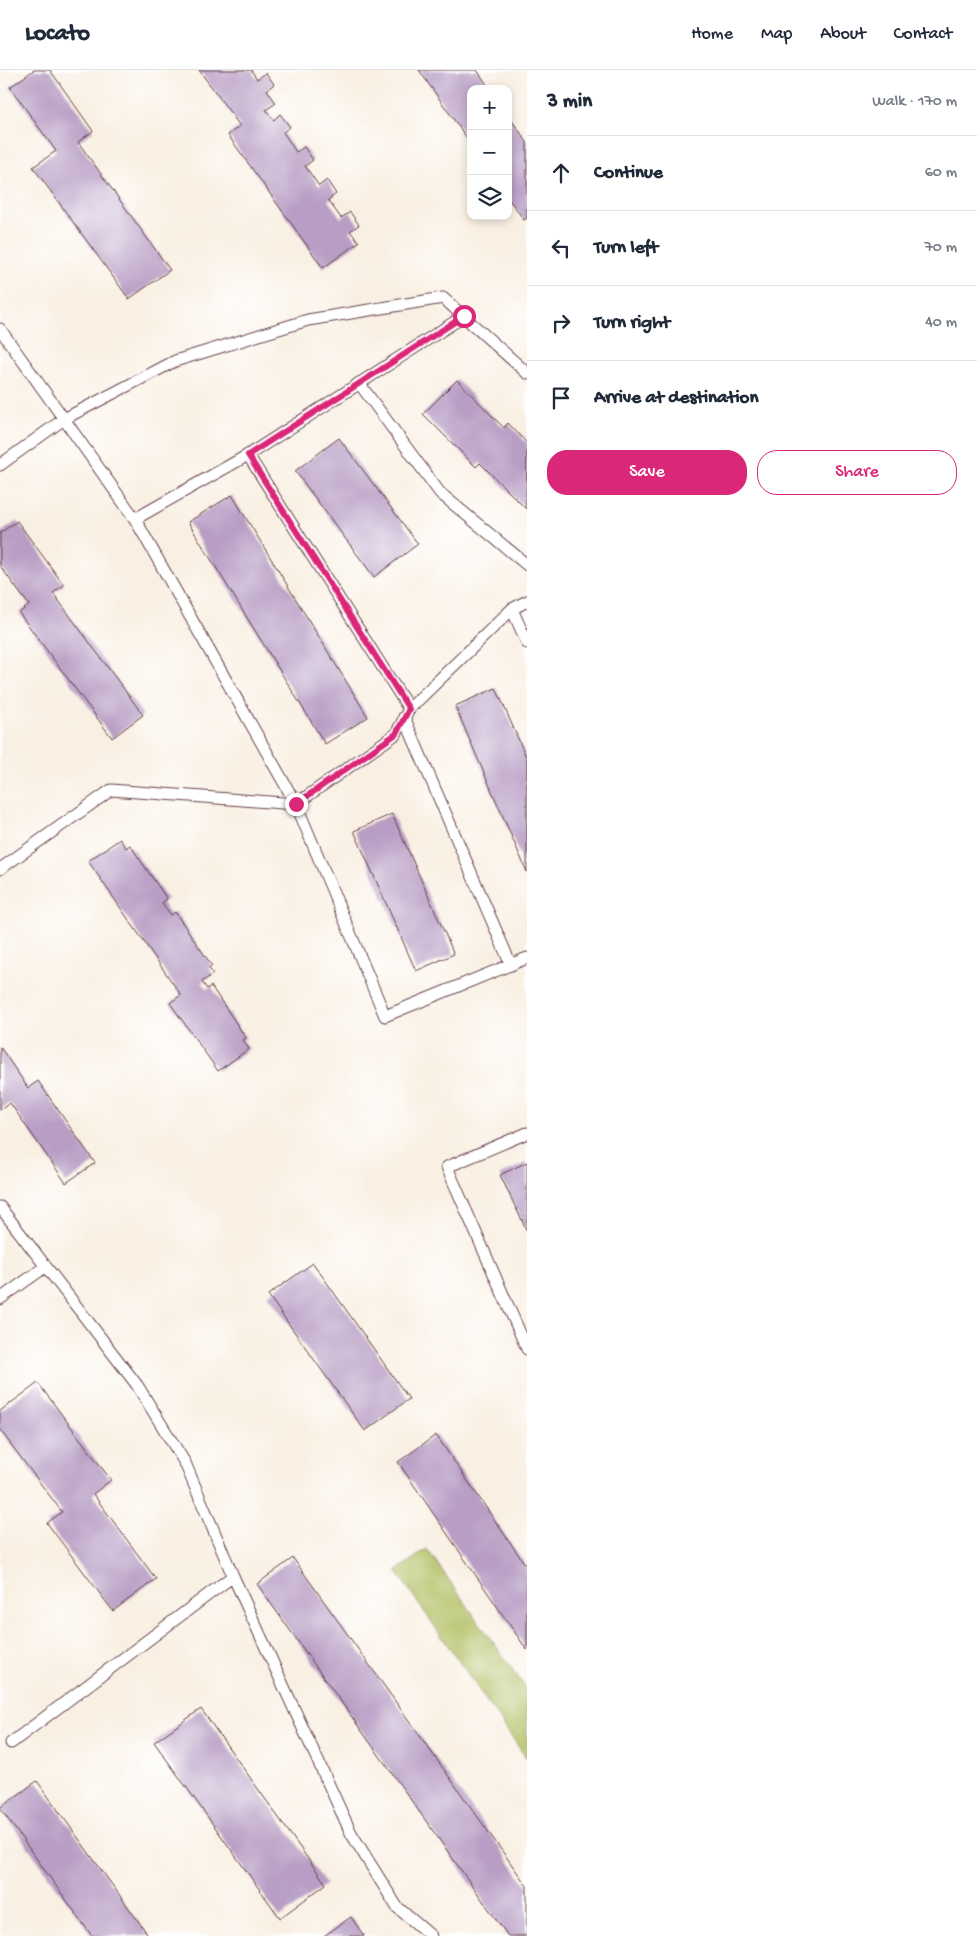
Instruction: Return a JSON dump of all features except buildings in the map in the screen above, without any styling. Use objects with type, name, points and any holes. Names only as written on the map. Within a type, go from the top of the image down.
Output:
[{"type":"lane","points":[[0,465],[64,419],[175,361],[308,320],[443,298],[527,373]]},
{"type":"lane","points":[[135,520],[248,455],[464,316]]},
{"type":"lane","points":[[0,329],[135,520],[296,804],[385,1016],[527,958]]},
{"type":"lane","points":[[359,384],[440,493],[527,565]]},
{"type":"lane","points":[[248,455],[406,713],[511,964]]},
{"type":"lane","points":[[0,869],[111,790],[296,804],[396,734],[406,713],[512,609],[527,601]]},
{"type":"lane","points":[[512,609],[527,644]]},
{"type":"lane","points":[[527,1133],[447,1167],[527,1349]]},
{"type":"lane","points":[[0,1207],[137,1384],[184,1463],[233,1576],[351,1833],[398,1907],[431,1936]]},
{"type":"lane","points":[[0,1299],[45,1267]]},
{"type":"lane","points":[[11,1743],[233,1576]]},
{"type":"green space","points":[[427,1549],[527,1690],[527,1759],[396,1571]]},
{"type":"route","points":[[296,804],[396,734],[409,709],[248,455],[464,316]]}]
